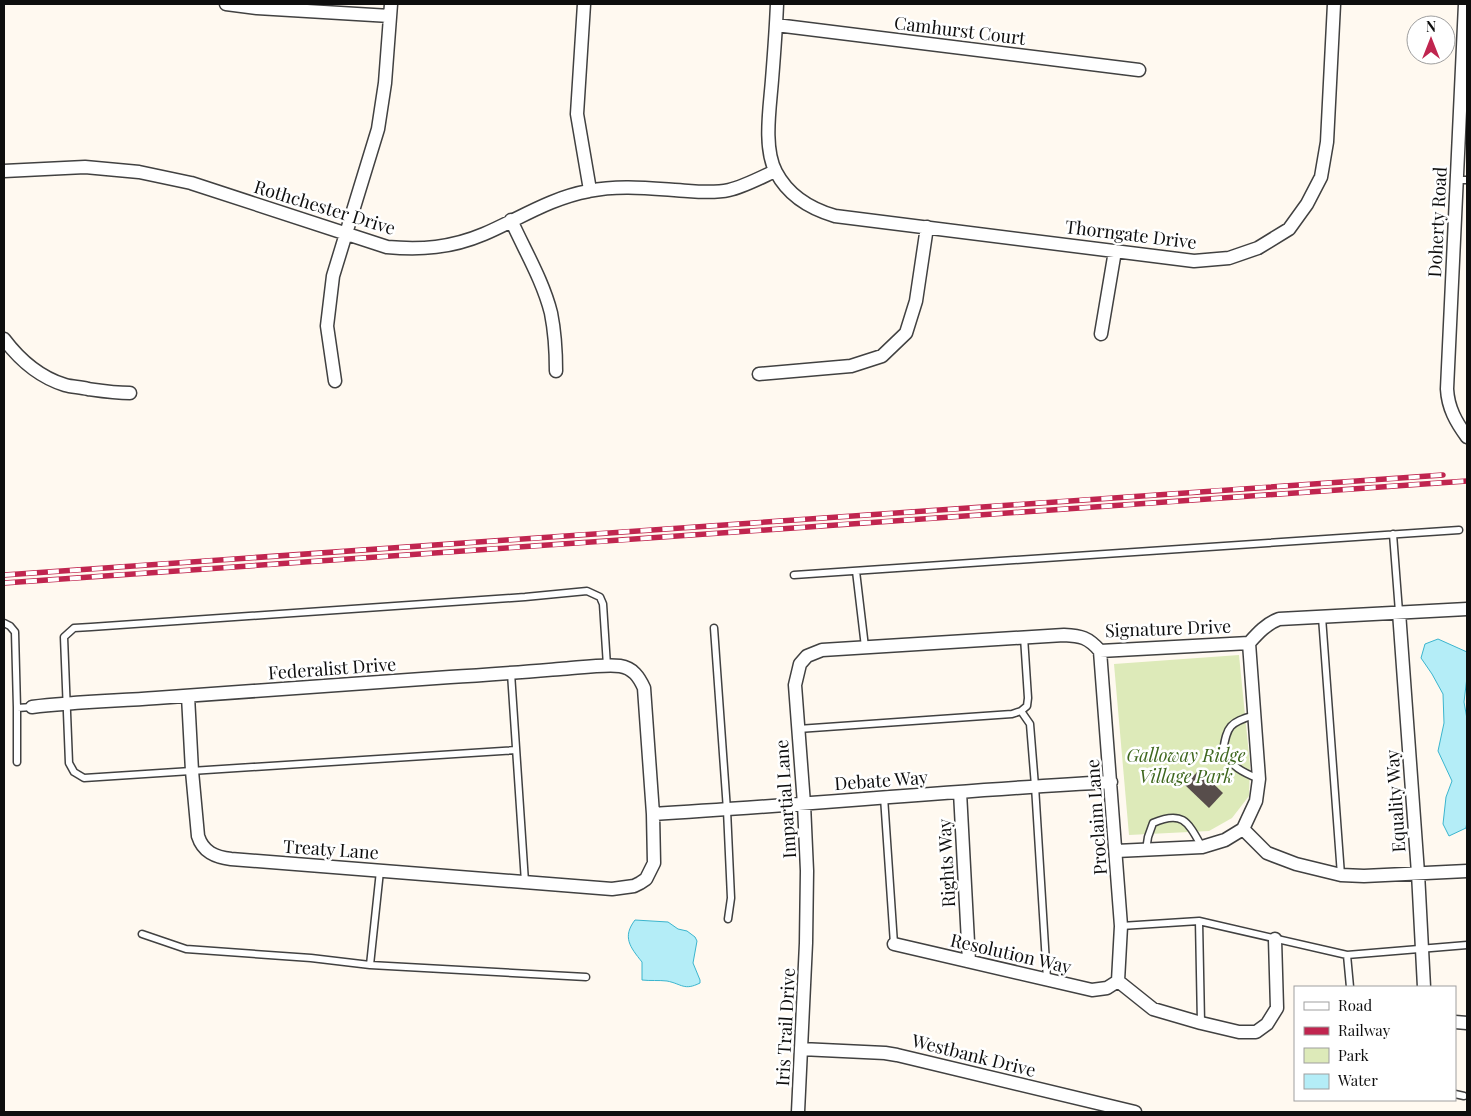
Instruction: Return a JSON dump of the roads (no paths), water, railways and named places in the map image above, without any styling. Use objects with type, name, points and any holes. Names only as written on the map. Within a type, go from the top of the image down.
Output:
[{"type":"street","points":[[226,4],[257,8],[390,10],[385,83],[378,129],[333,276],[327,326],[335,381]]},
{"type":"street","points":[[584,4],[577,114],[590,190]]},
{"type":"street","points":[[775,171],[769,146],[769,126],[778,4]]},
{"type":"street","name":"Thorngate Drive","points":[[775,171],[793,194],[804,203],[821,212],[836,216],[1194,261],[1229,258],[1258,248],[1289,229],[1307,204],[1322,177],[1327,142],[1334,4]]},
{"type":"street","name":"Doherty Road","points":[[1466,4],[1462,180],[1447,388],[1450,409],[1467,437]]},
{"type":"street","name":"Camhurst Court","points":[[776,25],[1140,70]]},
{"type":"street","name":"Rothchester Drive","points":[[4,171],[85,167],[139,172],[199,186],[386,247],[410,249],[436,248],[483,235],[540,206],[563,197],[590,190],[631,188],[710,192],[730,190],[775,171]]},
{"type":"street","points":[[511,220],[542,286],[551,313],[556,345],[556,371]]},
{"type":"street","points":[[759,374],[851,366],[882,356],[906,333],[916,301],[926,227]]},
{"type":"street","points":[[1101,334],[1115,250]]},
{"type":"street","points":[[4,338],[13,352],[47,378],[65,385],[116,394],[130,394]]},
{"type":"street","name":"Signature Drive","points":[[807,656],[822,650],[1064,635],[1079,636],[1092,642],[1100,651],[1249,643],[1270,622],[1279,619],[1467,609]]},
{"type":"street","name":"Equality Way","points":[[1399,612],[1418,873],[1424,986]]},
{"type":"street","points":[[1116,851],[1202,847],[1225,840],[1243,828],[1256,801],[1258,779],[1249,643]]},
{"type":"street","name":"Proclaim Lane","points":[[1100,651],[1121,926],[1118,981]]},
{"type":"street","name":"Impartial Lane","points":[[806,943],[807,871],[795,685],[800,664],[807,656]]},
{"type":"street","name":"Federalist Drive","points":[[32,708],[66,703],[607,666],[621,666],[634,671]]},
{"type":"street","name":"Treaty Lane","points":[[188,696],[198,836],[200,842],[210,853],[217,857],[612,889],[634,886],[646,879],[654,863],[653,814],[644,688],[640,678],[634,671]]},
{"type":"street","name":"Debate Way","points":[[653,814],[1111,782]]},
{"type":"street","name":"Rights Way","points":[[960,792],[970,961]]},
{"type":"street","points":[[1243,828],[1267,853],[1296,864],[1341,875],[1364,876],[1467,871]]},
{"type":"street","points":[[1118,981],[1153,1010],[1239,1032],[1256,1032],[1267,1024],[1277,1008],[1275,939]]},
{"type":"street","name":"Iris Trail Drive","points":[[798,1112],[806,943]]},
{"type":"street","name":"Resolution Way","points":[[894,944],[1092,990],[1108,988],[1118,981]]},
{"type":"street","name":"Westbank Drive","points":[[801,1049],[897,1055],[1135,1112]]},
{"type":"lane","points":[[794,575],[1460,530]]},
{"type":"lane","points":[[1393,534],[1399,612]]},
{"type":"lane","points":[[856,572],[864,647]]},
{"type":"lane","points":[[516,750],[84,778],[74,772],[69,763],[64,636],[74,628],[525,597],[587,591],[600,597],[603,604],[607,666]]},
{"type":"lane","points":[[1322,617],[1341,875]]},
{"type":"lane","points":[[4,623],[15,632],[17,762]]},
{"type":"lane","points":[[714,628],[727,810],[731,898],[728,919]]},
{"type":"lane","points":[[798,729],[1012,714],[1021,711],[1027,706],[1028,698],[1024,637]]},
{"type":"lane","points":[[511,673],[525,882]]},
{"type":"lane","points":[[17,708],[32,708]]},
{"type":"lane","points":[[1021,711],[1030,724],[1047,980]]},
{"type":"lane","points":[[1254,715],[1235,721],[1226,732],[1223,751],[1229,761],[1242,772],[1258,779]]},
{"type":"lane","points":[[884,797],[894,944]]},
{"type":"lane","points":[[1146,850],[1153,823],[1166,817],[1181,818],[1192,828],[1202,847]]},
{"type":"lane","points":[[370,965],[380,871]]},
{"type":"lane","points":[[1121,926],[1200,921],[1347,956],[1467,945]]},
{"type":"lane","points":[[1200,921],[1201,1023]]},
{"type":"lane","points":[[142,934],[186,949],[311,958],[370,965],[586,977]]},
{"type":"lane","points":[[1347,956],[1350,986]]},
{"type":"lane","points":[[1456,1094],[1464,1096]]},
{"type":"water","points":[[1438,639],[1467,652],[1464,702],[1467,719],[1467,821],[1466,828],[1449,836],[1443,824],[1446,797],[1452,781],[1438,751],[1444,723],[1443,694],[1421,658],[1425,644]]},
{"type":"water","points":[[635,920],[668,922],[695,937],[697,941],[693,963],[700,983],[686,987],[667,981],[642,980],[642,962],[631,947],[628,937]]},
{"type":"railway","points":[[4,575],[1443,475]]},
{"type":"railway","points":[[4,583],[1467,481]]},
{"type":"park label","name":"Galloway Ridge Village Park","points":[[1186,765]]}]
